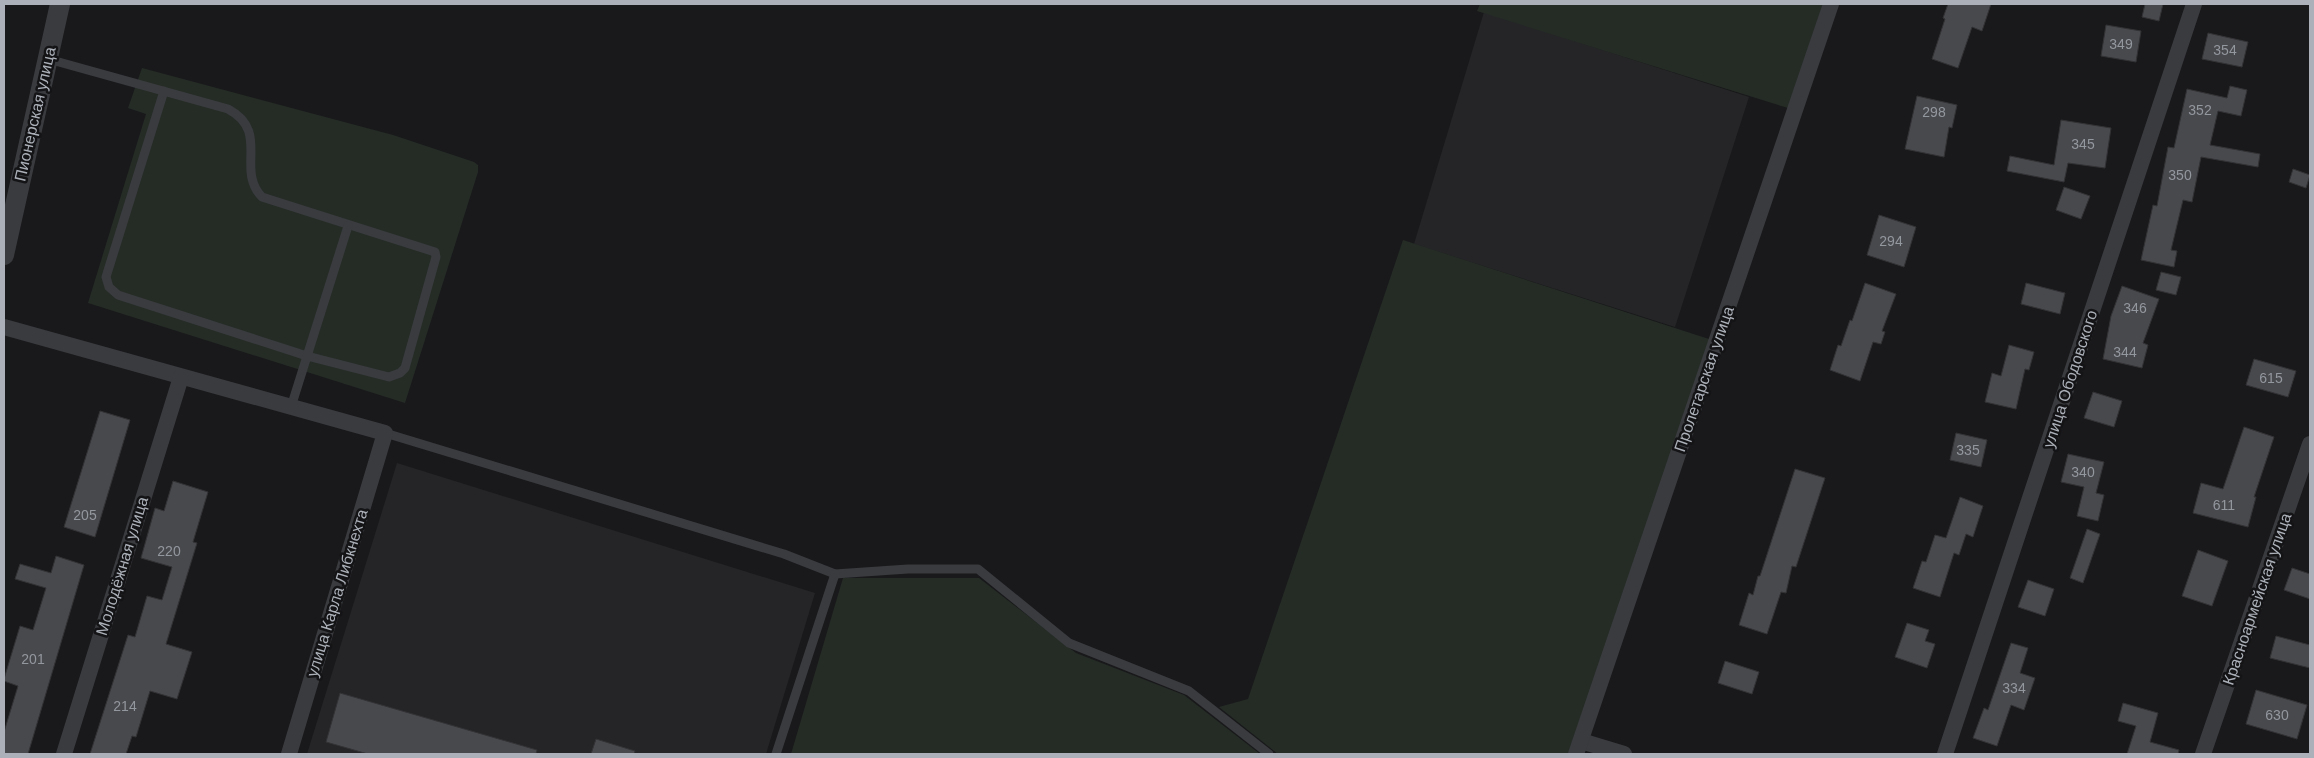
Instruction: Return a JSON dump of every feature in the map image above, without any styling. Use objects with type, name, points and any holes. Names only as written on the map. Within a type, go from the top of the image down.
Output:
[{"type":"street","name":"Пионерская улица","points":[[4,254],[60,4]]},
{"type":"street","name":"Пролетарская улица","points":[[1579,748],[1831,4]]},
{"type":"street","name":"улица Ободовского","points":[[1945,754],[2194,4]]},
{"type":"street","points":[[4,327],[385,432]]},
{"type":"street","name":"Молодёжная улица","points":[[64,754],[181,377]]},
{"type":"street","name":"улица Карла Либкнехта","points":[[289,754],[385,432]]},
{"type":"street","name":"Красноармейская улица","points":[[2203,754],[2310,444]]},
{"type":"street","points":[[1579,748],[1624,754]]},
{"type":"lane","points":[[48,59],[164,91],[228,109],[244,119],[252,138],[251,175],[253,184],[262,197],[348,226],[433,250],[436,254],[405,368],[400,373],[389,377],[307,356],[118,294],[109,287],[106,277],[164,91]]},
{"type":"lane","points":[[291,407],[348,226]]},
{"type":"lane","points":[[385,432],[784,554],[836,574],[908,569],[978,569],[1070,643],[1189,690],[1269,754]]},
{"type":"lane","points":[[776,754],[836,574]]},
{"type":"shaded area","points":[[1480,4],[1823,4],[1788,108],[1477,11]]},
{"type":"shaded area","points":[[1484,12],[1749,97],[1675,327],[1414,244]]},
{"type":"shaded area","points":[[142,68],[393,135],[478,165],[478,172],[405,403],[88,303],[146,114],[128,108]]},
{"type":"shaded area","points":[[1403,240],[1712,340],[1568,754],[1278,754],[1219,707],[1248,699]]},
{"type":"shaded area","points":[[397,463],[815,593],[766,754],[307,754]]},
{"type":"shaded area","points":[[843,578],[979,578],[1076,653],[1184,695],[1260,754],[791,754]]},
{"type":"building","points":[[1948,4],[1991,4],[1982,31],[1972,27],[1958,68],[1932,59]]},
{"type":"building","points":[[2145,4],[2163,4],[2159,21],[2142,17]]},
{"type":"building","points":[[2106,25],[2141,31],[2136,62],[2101,56]]},
{"type":"building","points":[[2208,33],[2248,42],[2242,67],[2202,59]]},
{"type":"building","points":[[2230,86],[2247,90],[2241,116],[2218,111],[2210,145],[2260,154],[2258,167],[2201,157],[2192,202],[2183,200],[2171,250],[2177,251],[2174,267],[2141,260],[2153,205],[2157,206],[2168,147],[2174,148],[2187,89],[2227,98]]},
{"type":"building","points":[[1917,96],[1957,105],[1952,128],[1949,127],[1944,157],[1905,149]]},
{"type":"building","points":[[2061,120],[2111,128],[2105,168],[2068,163],[2064,182],[2007,171],[2010,156],[2054,165]]},
{"type":"building","points":[[2293,169],[2310,175],[2306,188],[2289,182]]},
{"type":"building","points":[[2064,187],[2090,196],[2081,219],[2056,210]]},
{"type":"building","points":[[1879,215],[1916,227],[1904,267],[1867,255]]},
{"type":"building","points":[[2161,272],[2181,277],[2176,295],[2156,290]]},
{"type":"building","points":[[1865,283],[1896,294],[1882,331],[1885,332],[1881,344],[1873,342],[1860,381],[1830,370],[1838,345],[1841,346],[1850,320],[1852,321]]},
{"type":"building","points":[[2026,283],[2065,293],[2060,314],[2021,304]]},
{"type":"building","points":[[2122,286],[2159,299],[2143,343],[2148,345],[2142,368],[2103,359],[2111,316]]},
{"type":"building","points":[[2009,345],[2034,352],[2029,370],[2025,369],[2016,409],[1985,402],[1992,373],[2001,376]]},
{"type":"building","points":[[2254,359],[2296,371],[2288,397],[2246,385]]},
{"type":"building","points":[[2093,392],[2122,401],[2114,427],[2084,418]]},
{"type":"building","points":[[100,411],[130,420],[95,537],[64,527]]},
{"type":"building","points":[[2244,427],[2274,437],[2254,497],[2256,497],[2248,527],[2193,513],[2201,483],[2223,489]]},
{"type":"building","points":[[1956,433],[1987,440],[1981,467],[1950,460]]},
{"type":"building","points":[[2068,454],[2104,462],[2096,493],[2104,495],[2098,521],[2077,516],[2084,487],[2061,482]]},
{"type":"building","points":[[1795,469],[1825,478],[1796,567],[1792,566],[1786,593],[1781,592],[1767,634],[1739,625],[1749,593],[1753,595],[1758,576],[1760,576]]},
{"type":"building","points":[[173,481],[208,492],[193,542],[197,543],[166,644],[192,652],[177,699],[150,691],[136,737],[132,736],[126,754],[90,754],[128,635],[135,637],[147,596],[162,600],[172,567],[141,558],[155,508],[164,511]]},
{"type":"building","points":[[1960,497],[1983,506],[1973,537],[1966,534],[1959,555],[1954,553],[1940,597],[1913,588],[1922,561],[1926,562],[1935,535],[1946,538]]},
{"type":"building","points":[[2087,529],[2100,534],[2083,583],[2070,578]]},
{"type":"building","points":[[2198,550],[2228,561],[2212,606],[2182,596]]},
{"type":"building","points":[[56,556],[84,565],[28,754],[4,754],[4,732],[18,686],[4,681],[4,679],[20,626],[33,630],[46,588],[15,579],[20,564],[51,573]]},
{"type":"building","points":[[2292,568],[2310,574],[2310,599],[2284,590]]},
{"type":"building","points":[[2028,580],[2054,589],[2045,616],[2018,607]]},
{"type":"building","points":[[1907,623],[1929,630],[1925,641],[1935,644],[1927,668],[1895,657]]},
{"type":"building","points":[[2276,636],[2310,645],[2310,668],[2270,658]]},
{"type":"building","points":[[2011,643],[2028,648],[2020,673],[2035,678],[2024,710],[2011,705],[1997,746],[1973,738],[1984,708],[1988,710]]},
{"type":"building","points":[[1725,661],[1759,672],[1752,694],[1718,683]]},
{"type":"building","points":[[2256,690],[2307,705],[2297,739],[2246,724]]},
{"type":"building","points":[[340,693],[537,750],[536,754],[368,754],[326,742]]},
{"type":"building","points":[[2123,703],[2158,713],[2150,742],[2179,750],[2178,754],[2127,754],[2136,726],[2118,721]]},
{"type":"building","points":[[596,739],[635,751],[634,754],[591,754]]}]
